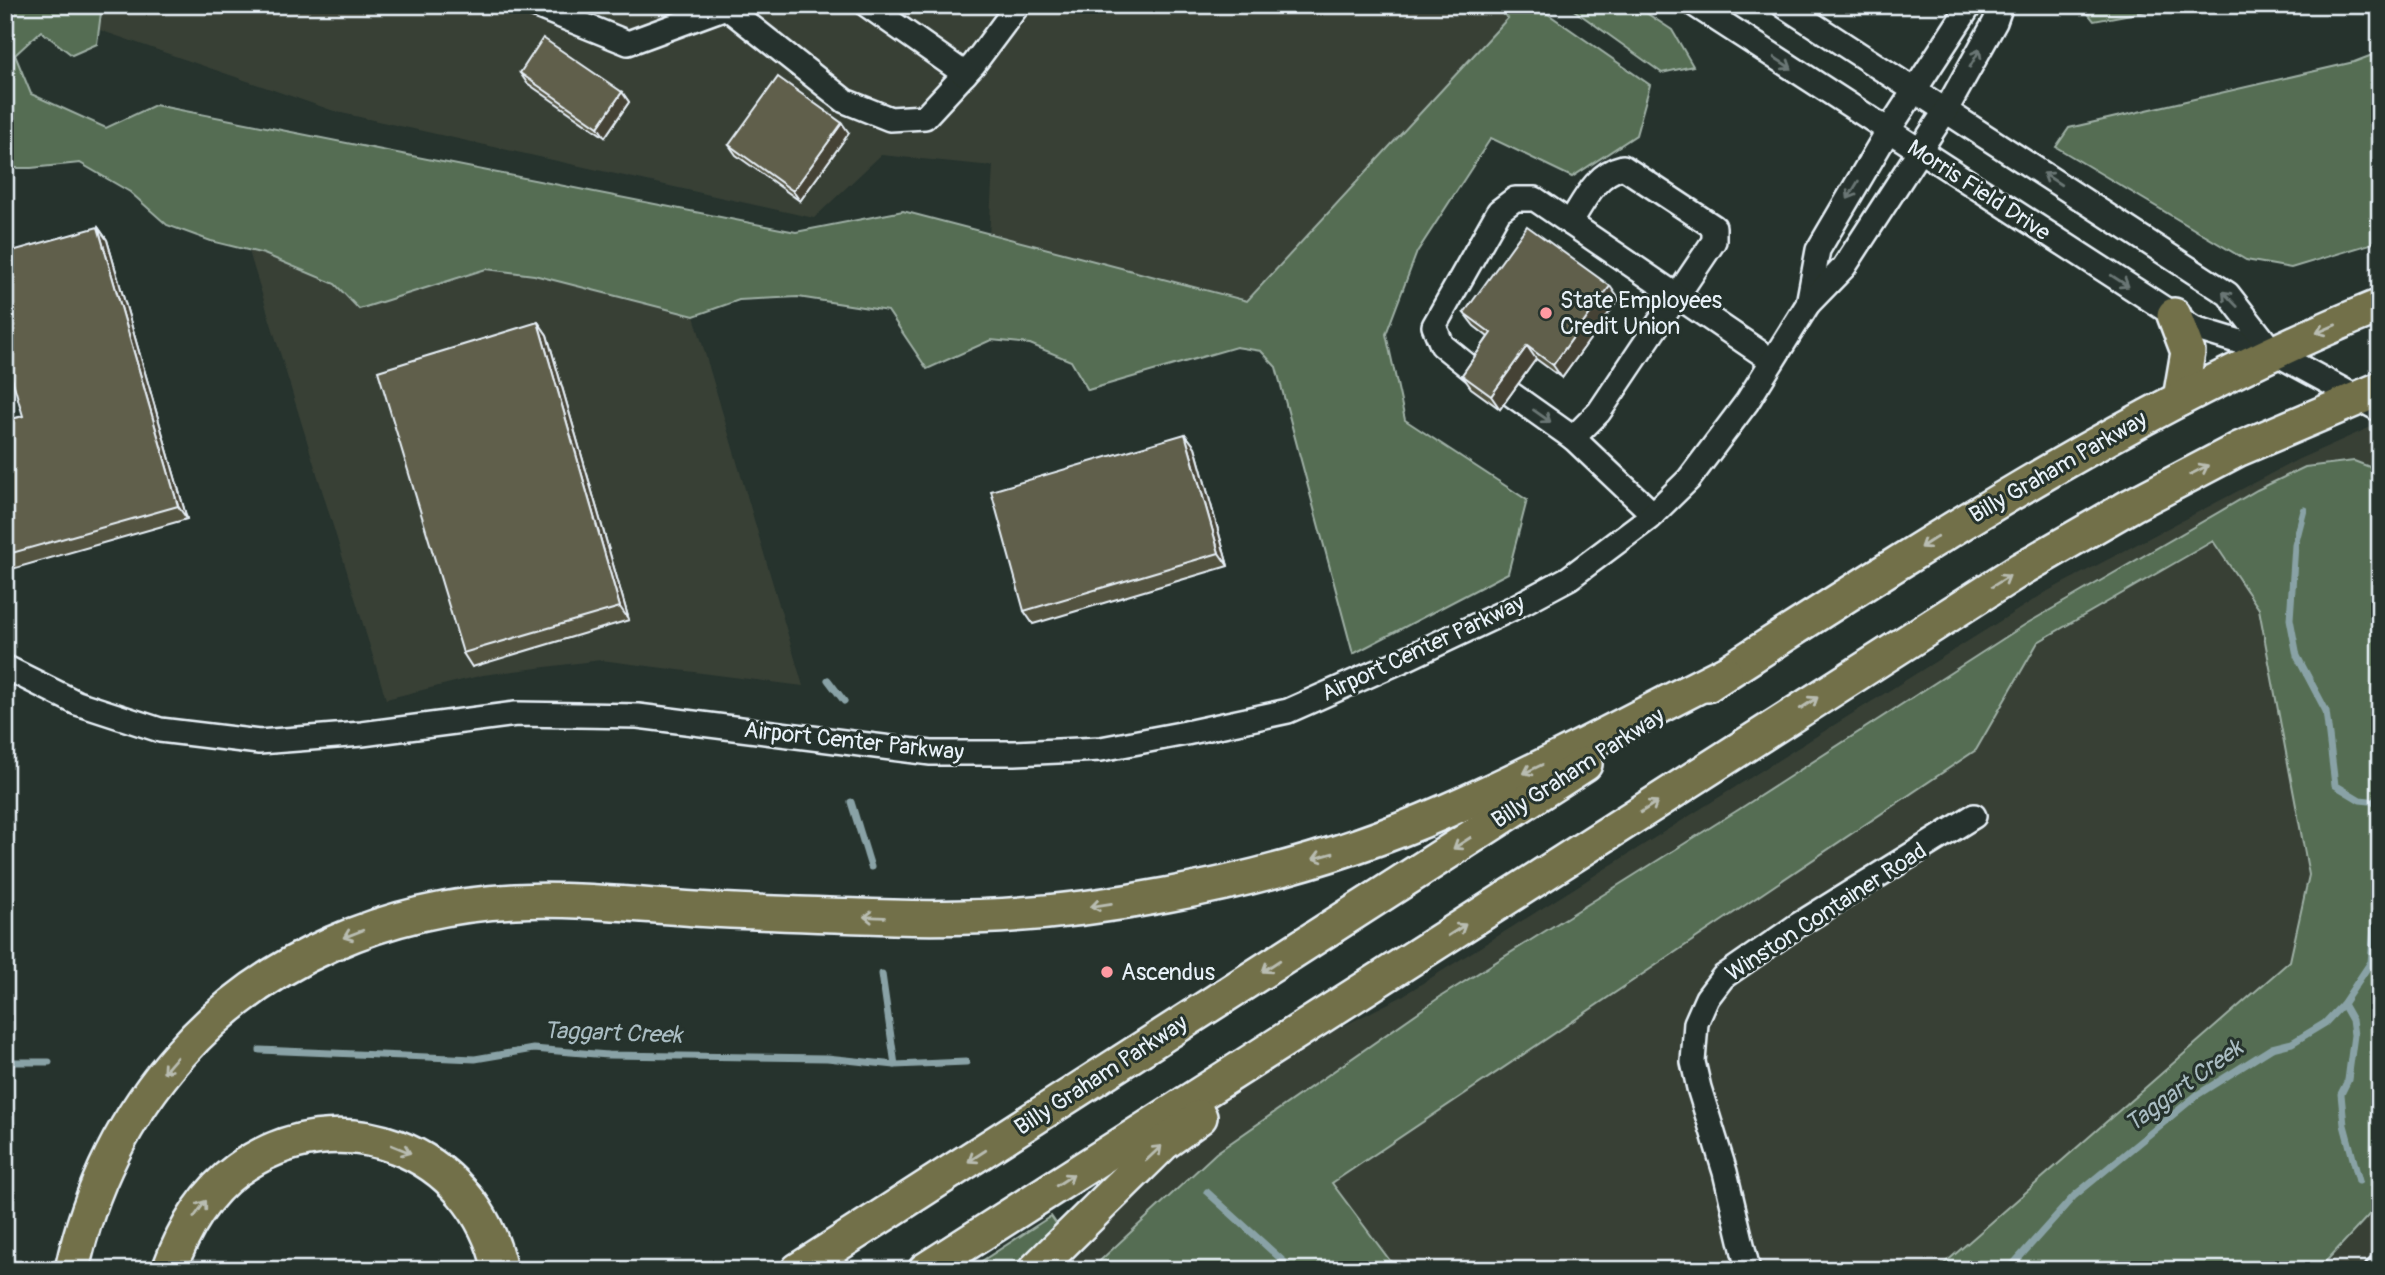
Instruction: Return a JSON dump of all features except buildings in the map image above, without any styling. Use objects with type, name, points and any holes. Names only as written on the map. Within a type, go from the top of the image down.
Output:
[{"type":"highway","name":"Billy Graham Parkway","points":[[798,1270],[1944,533],[2180,399],[2273,352],[2380,306]]},
{"type":"highway","points":[[2174,316],[2188,352],[2180,399]]},
{"type":"highway","points":[[925,1270],[2021,569],[2132,505],[2239,449],[2372,399]]},
{"type":"highway","points":[[72,1270],[92,1197],[130,1121],[161,1075],[197,1034],[238,998],[282,967],[336,940],[363,930],[418,914],[513,901],[567,900],[899,918],[992,916],[1076,909],[1165,895],[1243,879],[1338,852],[1445,812],[1725,673]]},
{"type":"highway","points":[[1035,1270],[1164,1143],[1400,968]]},
{"type":"highway","points":[[169,1270],[191,1222],[211,1194],[236,1171],[281,1146],[308,1139],[341,1136],[374,1139],[406,1149],[435,1166],[460,1188],[480,1214],[494,1244],[500,1270]]},
{"type":"street","points":[[534,5],[628,43],[726,7],[845,101],[890,119],[925,117],[965,74],[1018,5]]},
{"type":"street","points":[[867,5],[965,74]]},
{"type":"street","name":"Morris Field Drive","points":[[1695,5],[2194,328],[2273,352],[2372,399]]},
{"type":"street","name":"Morris Field Drive","points":[[1783,5],[2228,294],[2273,352]]},
{"type":"street","name":"Airport Center Parkway","points":[[1808,304],[1818,250],[1914,89],[1970,5]]},
{"type":"street","name":"Airport Center Parkway","points":[[5,667],[77,703],[160,730],[259,743],[362,734],[516,714],[638,716],[931,753],[1015,753],[1101,749],[1288,710],[1511,610],[1569,578],[1653,514],[1689,479],[1747,402],[1808,304],[1844,267],[1946,110],[1995,22],[2001,5]]},
{"type":"street","points":[[1570,223],[1599,179],[1623,167],[1714,227],[1714,241],[1599,412],[1573,438]]},
{"type":"street","points":[[1479,375],[1442,345],[1434,326],[1499,211],[1515,199],[1535,199],[1771,360]]},
{"type":"street","points":[[1511,394],[1573,438],[1653,514]]},
{"type":"street","name":"Winston Container Road","points":[[1748,1270],[1725,1172],[1693,1062],[1696,1023],[1707,998],[1723,977],[1798,925],[1974,816]]},
{"type":"shaded area","points":[[63,5],[1492,5],[1508,18],[1247,301],[987,274],[993,166],[881,155],[814,218],[337,112],[88,26]]},
{"type":"shaded area","points":[[244,235],[534,275],[694,316],[803,686],[601,660],[483,675],[386,699]]},
{"type":"shaded area","points":[[2380,423],[2380,1270],[1035,1270],[1164,1143],[1272,1062],[1399,998],[2048,591],[2299,459]]},
{"type":"green space","points":[[5,5],[102,5],[97,44],[72,55],[41,31],[15,55],[31,94],[106,128],[155,105],[796,232],[903,211],[1247,301],[1508,18],[1492,5],[1535,5],[1650,85],[1636,135],[1572,177],[1491,138],[1417,252],[1386,334],[1405,420],[1527,500],[1508,573],[1353,654],[1276,367],[1261,351],[1236,347],[1088,390],[1071,361],[1030,344],[991,340],[927,369],[888,311],[798,297],[739,300],[694,316],[534,275],[486,269],[359,309],[335,284],[264,254],[211,241],[167,225],[130,192],[80,163],[5,168]]},
{"type":"green space","points":[[1567,5],[1634,5],[1672,30],[1693,66],[1662,73]]},
{"type":"green space","points":[[2081,5],[2179,5],[2094,21]]},
{"type":"green space","points":[[2380,52],[2380,241],[2291,268],[2246,260],[2056,147],[2069,128],[2354,62]]},
{"type":"green space","points":[[2354,461],[2380,471],[2380,1203],[2318,1270],[1937,1270],[2290,961],[2309,875],[2259,609],[2213,541],[2038,642],[1976,750],[1332,1183],[1397,1270],[1090,1270],[1216,1153],[1440,997],[1738,810],[2026,624],[2257,490],[2305,467]]},
{"type":"green space","points":[[1051,1216],[1060,1229],[1019,1270],[968,1270]]},
{"type":"waterway","name":"Taggart Creek","points":[[2304,510],[2295,545],[2290,619],[2297,656],[2326,711],[2335,785],[2360,800],[2380,804]]},
{"type":"waterway","points":[[828,680],[844,701]]},
{"type":"waterway","points":[[851,802],[871,867]]},
{"type":"waterway","name":"Taggart Creek","points":[[2008,1270],[2074,1196],[2197,1095],[2272,1048],[2292,1043],[2325,1023],[2343,1004],[2371,962],[2375,915],[2380,897]]},
{"type":"waterway","points":[[882,974],[895,1065]]},
{"type":"waterway","points":[[2343,1004],[2352,1020],[2354,1035],[2348,1080],[2341,1094],[2344,1125],[2359,1181]]},
{"type":"waterway","name":"Taggart Creek","points":[[260,1050],[475,1059],[533,1049],[608,1055],[827,1058],[895,1065],[966,1062]]},
{"type":"waterway","name":"Taggart Creek","points":[[5,1062],[49,1062]]},
{"type":"waterway","name":"Taggart Creek","points":[[1207,1192],[1293,1270]]},
{"type":"place","name":"State Employees Credit Union","points":[[1546,313]]},
{"type":"place","name":"Ascendus","points":[[1107,972]]}]
